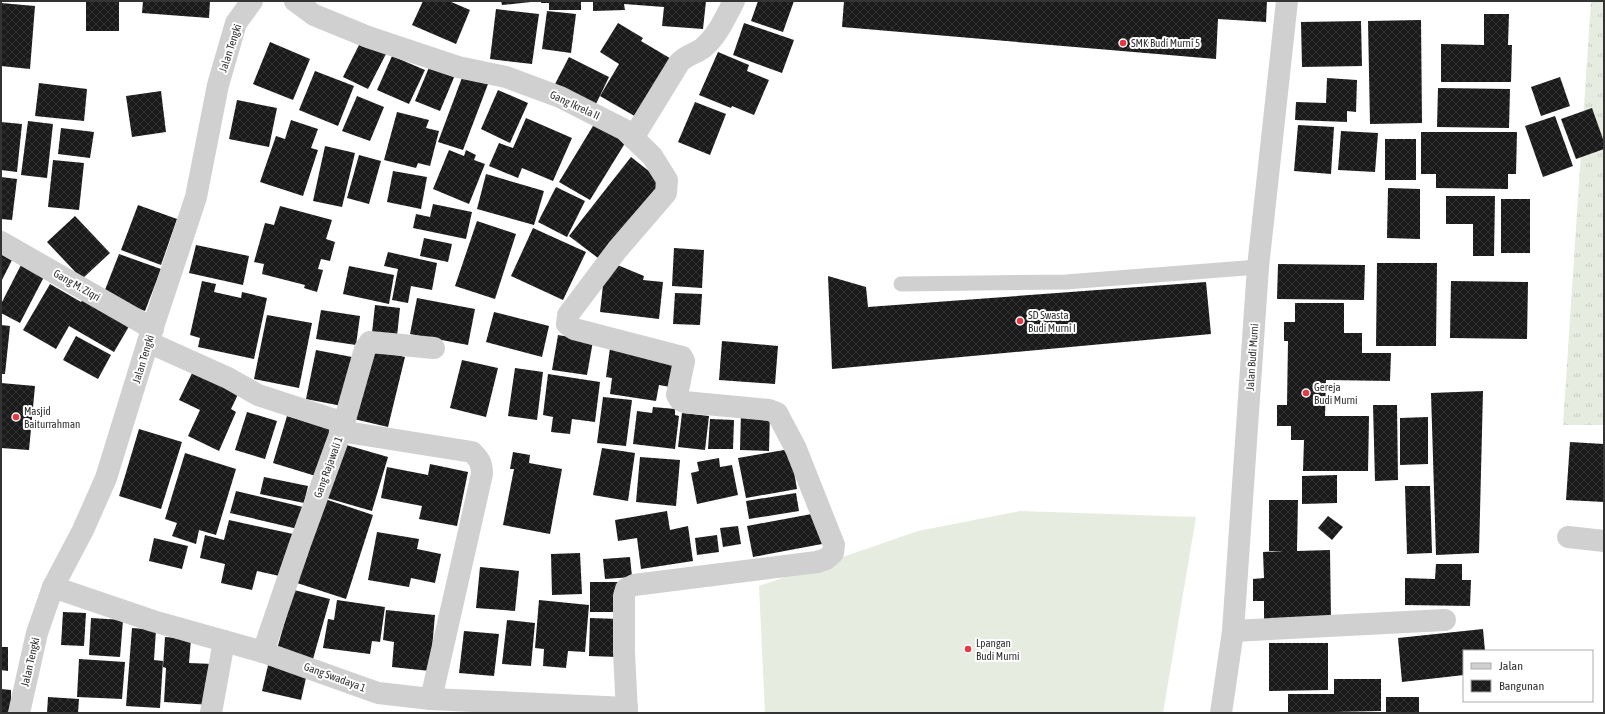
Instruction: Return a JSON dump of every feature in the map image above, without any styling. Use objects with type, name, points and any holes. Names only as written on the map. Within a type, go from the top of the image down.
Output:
[{"type":"street","name":"Jalan Tengki","points":[[18,713],[37,633],[53,587],[83,530],[106,478],[150,336],[196,197],[218,85],[236,23],[252,1]]},
{"type":"street","name":"Gang Ikrela II","points":[[295,1],[314,15],[368,37],[458,67],[506,77],[560,97],[625,130],[652,156],[667,180],[666,193],[617,250],[568,315],[567,324],[574,329],[682,356],[684,361],[677,396],[680,400],[684,402],[769,410],[777,413],[796,449],[834,545],[833,554],[826,559],[817,562],[634,585],[626,589],[624,596],[624,652],[627,711]]},
{"type":"street","points":[[633,138],[679,63],[684,58],[701,50],[714,38],[734,1]]},
{"type":"street","name":"Jalan Budi Murni","points":[[1221,713],[1233,631],[1258,267],[1287,1]]},
{"type":"street","name":"Gang M. Ziqri","points":[[1,242],[150,336],[258,395],[342,427],[472,452],[479,459],[482,464],[482,474],[431,699]]},
{"type":"street","name":"Gang Rajawali 1","points":[[263,652],[342,427],[365,349],[370,342],[434,348]]},
{"type":"street","points":[[1568,538],[1604,541]]},
{"type":"street","name":"Gang Swadaya 1","points":[[53,587],[153,621],[263,652],[378,693],[497,708],[627,711]]},
{"type":"street","points":[[1233,631],[1445,620]]},
{"type":"street","points":[[211,713],[224,641]]},
{"type":"lane","points":[[902,284],[1066,282],[1258,267]]},
{"type":"green space","points":[[1591,1],[1604,1],[1604,425],[1563,425]]},
{"type":"green space","name":"Lpangan Budi Murni","points":[[1020,511],[1196,517],[1163,713],[765,713],[759,586],[918,531]]},
{"type":"building","points":[[86,1],[119,1],[119,31],[86,31]]},
{"type":"building","points":[[143,1],[210,1],[209,18],[142,13]]},
{"type":"building","points":[[423,1],[449,1],[470,10],[456,44],[412,25]]},
{"type":"building","points":[[501,1],[530,1],[531,2],[502,5]]},
{"type":"building","points":[[541,1],[581,1],[581,10],[549,10],[549,3],[541,3]]},
{"type":"building","points":[[593,1],[706,1],[703,29],[662,26],[664,7],[624,4],[625,10],[593,11]]},
{"type":"building","points":[[758,1],[794,1],[783,32],[751,21]]},
{"type":"building","name":"SMK Budi Murni 5","points":[[844,1],[1267,1],[1266,22],[1218,19],[1216,59],[842,27]]},
{"type":"building","points":[[1,3],[35,6],[30,69],[1,66]]},
{"type":"building","points":[[496,9],[539,14],[532,64],[490,59]]},
{"type":"building","points":[[547,11],[576,14],[571,53],[542,49]]},
{"type":"building","points":[[1484,14],[1509,14],[1508,45],[1512,45],[1511,82],[1441,82],[1441,44],[1484,45]]},
{"type":"building","points":[[1421,20],[1422,123],[1370,124],[1368,21]]},
{"type":"building","points":[[1361,21],[1362,66],[1302,67],[1301,22]]},
{"type":"building","points":[[618,23],[643,38],[641,41],[673,60],[638,118],[600,96],[619,64],[600,52]]},
{"type":"building","points":[[744,23],[794,40],[782,73],[733,55]]},
{"type":"building","points":[[363,37],[388,50],[368,89],[343,77]]},
{"type":"building","points":[[270,42],[310,59],[293,100],[253,84]]},
{"type":"building","points":[[718,52],[749,65],[747,71],[769,80],[754,115],[732,106],[731,108],[699,95]]},
{"type":"building","points":[[392,56],[425,70],[409,104],[377,90]]},
{"type":"building","points":[[569,57],[609,77],[595,106],[554,86]]},
{"type":"building","points":[[430,65],[455,75],[440,111],[415,101]]},
{"type":"building","points":[[315,71],[354,86],[338,126],[299,110]]},
{"type":"building","points":[[463,75],[488,84],[463,150],[438,142]]},
{"type":"building","points":[[1560,77],[1570,106],[1541,116],[1531,87]]},
{"type":"building","points":[[1327,78],[1357,80],[1356,112],[1347,111],[1347,122],[1295,120],[1296,102],[1326,103]]},
{"type":"building","points":[[39,83],[87,89],[84,121],[35,116]]},
{"type":"building","points":[[1438,88],[1510,89],[1509,128],[1437,127]]},
{"type":"building","points":[[498,90],[528,103],[510,143],[481,129]]},
{"type":"building","points":[[161,91],[166,132],[132,137],[126,96]]},
{"type":"building","points":[[357,96],[384,107],[370,141],[342,131]]},
{"type":"building","points":[[237,100],[277,108],[269,147],[229,139]]},
{"type":"building","points":[[695,102],[726,114],[710,155],[678,142]]},
{"type":"building","points":[[1592,108],[1604,142],[1604,149],[1576,159],[1561,119]]},
{"type":"building","points":[[397,112],[429,120],[426,128],[439,131],[430,166],[418,163],[416,168],[384,160]]},
{"type":"building","points":[[1555,116],[1573,166],[1543,177],[1525,126]]},
{"type":"building","points":[[526,118],[572,138],[553,181],[522,168],[518,178],[489,166],[499,143],[513,148]]},
{"type":"building","points":[[291,120],[318,129],[311,148],[318,150],[303,196],[260,182],[276,136],[285,139]]},
{"type":"building","points":[[28,121],[53,124],[47,178],[21,175]]},
{"type":"building","points":[[596,121],[627,140],[590,200],[559,182]]},
{"type":"building","points":[[1,122],[22,124],[17,172],[1,170]]},
{"type":"building","points":[[1298,125],[1334,127],[1331,174],[1294,171]]},
{"type":"building","points":[[61,128],[94,132],[90,158],[58,154]]},
{"type":"building","points":[[1341,131],[1378,133],[1375,172],[1338,170]]},
{"type":"building","points":[[1421,132],[1517,132],[1516,174],[1508,174],[1508,189],[1436,188],[1436,174],[1421,174]]},
{"type":"building","points":[[1385,139],[1416,139],[1416,180],[1385,180]]},
{"type":"building","points":[[325,146],[355,153],[342,207],[313,201]]},
{"type":"building","points":[[449,150],[464,156],[466,150],[476,155],[474,160],[485,164],[469,204],[433,189]]},
{"type":"building","points":[[359,155],[381,161],[369,204],[347,198]]},
{"type":"building","points":[[631,157],[664,183],[602,261],[569,236]]},
{"type":"building","points":[[53,160],[84,163],[79,210],[48,207]]},
{"type":"building","points":[[393,171],[427,177],[421,209],[387,202]]},
{"type":"building","points":[[486,174],[544,191],[534,225],[477,209]]},
{"type":"building","points":[[1,177],[17,179],[12,220],[1,219]]},
{"type":"building","points":[[556,187],[585,201],[567,237],[538,222]]},
{"type":"building","points":[[1388,188],[1420,189],[1420,239],[1387,238]]},
{"type":"building","points":[[1446,196],[1495,196],[1494,256],[1473,256],[1473,224],[1446,224]]},
{"type":"building","points":[[1501,199],[1530,199],[1530,253],[1501,253]]},
{"type":"building","points":[[433,204],[472,212],[466,239],[413,228],[416,214],[430,217]]},
{"type":"building","points":[[138,205],[177,219],[161,265],[121,250]]},
{"type":"building","points":[[280,206],[332,220],[326,239],[335,242],[330,261],[321,259],[318,269],[323,270],[317,292],[304,288],[305,285],[262,274],[264,264],[254,262],[265,223],[274,225]]},
{"type":"building","points":[[75,216],[110,253],[82,279],[47,242]]},
{"type":"building","points":[[477,221],[516,234],[495,299],[455,286]]},
{"type":"building","points":[[533,228],[586,252],[563,300],[511,276]]},
{"type":"building","points":[[424,238],[452,244],[448,262],[420,256]]},
{"type":"building","points":[[196,245],[249,256],[243,285],[189,273]]},
{"type":"building","points":[[674,248],[704,250],[702,288],[672,286]]},
{"type":"building","points":[[1,250],[14,256],[1,282]]},
{"type":"building","points":[[388,252],[437,263],[432,290],[411,286],[408,303],[392,300],[398,269],[384,266]]},
{"type":"building","points":[[119,254],[161,269],[145,311],[103,295]]},
{"type":"building","points":[[23,261],[46,273],[20,323],[1,313],[1,304]]},
{"type":"building","points":[[1377,263],[1437,263],[1436,346],[1376,346]]},
{"type":"building","points":[[615,264],[644,276],[643,280],[663,282],[659,319],[600,312],[604,276]]},
{"type":"building","points":[[1278,264],[1365,265],[1364,300],[1277,299]]},
{"type":"building","points":[[349,266],[394,275],[389,304],[343,294]]},
{"type":"building","name":"SD Swasta Budi Murni I","points":[[828,276],[866,287],[868,307],[1206,282],[1211,334],[832,369]]},
{"type":"building","points":[[202,281],[216,284],[214,292],[241,298],[242,292],[267,298],[254,359],[198,347],[200,338],[190,335]]},
{"type":"building","points":[[1451,281],[1528,282],[1527,339],[1450,338]]},
{"type":"building","points":[[50,284],[81,302],[84,297],[131,323],[114,352],[69,326],[56,349],[23,330]]},
{"type":"building","points":[[675,293],[702,294],[700,325],[673,324]]},
{"type":"building","points":[[417,298],[475,309],[468,345],[410,334]]},
{"type":"building","name":"Gereja Budi Murni","points":[[1295,303],[1344,303],[1344,333],[1362,333],[1362,353],[1391,353],[1390,381],[1326,380],[1325,416],[1369,416],[1368,471],[1303,471],[1304,440],[1291,440],[1291,426],[1277,426],[1277,405],[1287,405],[1288,341],[1284,341],[1284,322],[1295,322]]},
{"type":"building","points":[[375,305],[400,308],[397,336],[372,333]]},
{"type":"building","points":[[321,310],[360,316],[356,345],[316,339]]},
{"type":"building","points":[[494,312],[549,326],[542,357],[486,342]]},
{"type":"building","points":[[267,315],[312,323],[299,388],[254,379]]},
{"type":"building","points":[[1,325],[10,326],[5,374],[1,374]]},
{"type":"building","points":[[558,335],[593,341],[587,375],[552,370]]},
{"type":"building","points":[[76,336],[111,355],[98,379],[63,360]]},
{"type":"building","points":[[722,341],[778,346],[775,384],[719,380]]},
{"type":"building","points":[[610,348],[675,357],[670,387],[659,385],[656,401],[610,394],[612,378],[606,377]]},
{"type":"building","points":[[371,349],[405,357],[388,427],[354,419]]},
{"type":"building","points":[[316,350],[352,357],[342,406],[306,399]]},
{"type":"building","points":[[462,360],[498,368],[486,417],[450,408]]},
{"type":"building","points":[[195,367],[241,388],[231,409],[236,412],[219,451],[188,436],[200,410],[179,400]]},
{"type":"building","points":[[515,368],[543,372],[537,420],[508,416]]},
{"type":"building","points":[[548,374],[600,382],[595,422],[572,419],[570,434],[551,432],[553,417],[543,415]]},
{"type":"building","name":"Masjid Baiturrahman","points":[[1,383],[35,386],[29,450],[1,448]]},
{"type":"building","points":[[1483,391],[1479,553],[1436,555],[1431,393]]},
{"type":"building","points":[[603,397],[632,400],[626,446],[597,443]]},
{"type":"building","points":[[1373,405],[1397,405],[1398,480],[1375,481]]},
{"type":"building","points":[[653,407],[675,409],[675,415],[679,416],[675,449],[633,444],[637,411],[652,413]]},
{"type":"building","points":[[247,412],[277,421],[265,459],[235,450]]},
{"type":"building","points":[[741,412],[770,412],[769,451],[740,450]]},
{"type":"building","points":[[682,413],[709,416],[705,450],[678,447]]},
{"type":"building","points":[[287,416],[333,430],[319,477],[273,463]]},
{"type":"building","points":[[1428,417],[1428,464],[1400,465],[1400,418]]},
{"type":"building","points":[[710,419],[734,420],[733,449],[708,449]]},
{"type":"building","points":[[139,429],[182,442],[161,509],[119,496]]},
{"type":"building","points":[[1570,442],[1604,444],[1604,502],[1566,500]]},
{"type":"building","points":[[343,444],[388,457],[372,511],[327,498]]},
{"type":"building","points":[[602,448],[635,453],[628,501],[593,495]]},
{"type":"building","points":[[790,449],[797,489],[746,498],[738,458]]},
{"type":"building","points":[[513,452],[530,455],[529,463],[562,469],[550,534],[503,525],[514,469],[510,469]]},
{"type":"building","points":[[185,453],[236,469],[216,535],[199,530],[196,544],[172,536],[177,523],[165,519]]},
{"type":"building","points":[[640,457],[680,460],[676,506],[636,502]]},
{"type":"building","points":[[719,458],[720,467],[732,465],[738,495],[697,504],[691,473],[699,471],[697,462]]},
{"type":"building","points":[[430,464],[468,472],[457,526],[419,519],[422,506],[381,498],[387,467],[428,475]]},
{"type":"building","points":[[1337,475],[1337,503],[1302,504],[1302,476]]},
{"type":"building","points":[[264,477],[308,486],[304,503],[260,494]]},
{"type":"building","points":[[1405,486],[1430,486],[1432,553],[1407,554]]},
{"type":"building","points":[[236,491],[303,507],[298,529],[230,513]]},
{"type":"building","points":[[796,493],[799,511],[749,519],[746,501]]},
{"type":"building","points":[[322,498],[373,515],[346,599],[294,582]]},
{"type":"building","points":[[1269,500],[1298,500],[1297,551],[1330,550],[1331,620],[1264,621],[1264,601],[1253,601],[1253,579],[1264,578],[1263,552],[1284,551],[1269,551]]},
{"type":"building","points":[[667,511],[670,530],[688,526],[693,561],[641,569],[637,538],[618,541],[615,520]]},
{"type":"building","points":[[817,513],[822,544],[753,557],[747,526]]},
{"type":"building","points":[[1328,516],[1343,527],[1332,540],[1318,528]]},
{"type":"building","points":[[229,520],[293,534],[284,577],[257,571],[252,590],[221,583],[225,564],[200,558],[205,535],[224,540]]},
{"type":"building","points":[[738,526],[741,544],[723,547],[720,528]]},
{"type":"building","points":[[377,532],[419,539],[417,549],[441,554],[435,583],[411,578],[409,587],[368,580]]},
{"type":"building","points":[[717,535],[719,552],[697,555],[695,538]]},
{"type":"building","points":[[154,538],[188,546],[182,569],[149,561]]},
{"type":"building","points":[[580,553],[582,594],[552,595],[551,554]]},
{"type":"building","points":[[630,557],[632,577],[605,579],[603,559]]},
{"type":"building","points":[[1436,564],[1462,564],[1462,580],[1471,580],[1470,606],[1405,605],[1405,578],[1435,579]]},
{"type":"building","points":[[480,567],[519,571],[515,611],[476,608]]},
{"type":"building","points":[[590,582],[620,582],[620,612],[590,612]]},
{"type":"building","points":[[294,590],[330,599],[313,659],[277,649]]},
{"type":"building","points":[[337,600],[385,607],[380,642],[372,641],[370,654],[323,648],[328,619],[334,620]]},
{"type":"building","points":[[539,600],[589,605],[585,652],[568,651],[566,668],[543,666],[544,649],[535,648]]},
{"type":"building","points":[[386,610],[435,615],[430,671],[392,667],[394,642],[383,640]]},
{"type":"building","points":[[63,612],[86,613],[84,646],[61,645]]},
{"type":"building","points":[[91,618],[123,620],[120,657],[89,655]]},
{"type":"building","points":[[590,618],[619,619],[618,657],[589,656]]},
{"type":"building","points":[[507,620],[535,623],[531,666],[502,664]]},
{"type":"building","points":[[132,628],[156,630],[154,660],[163,661],[160,708],[126,706]]},
{"type":"building","points":[[1483,629],[1485,650],[1463,650],[1463,675],[1402,682],[1398,638]]},
{"type":"building","points":[[464,631],[499,634],[494,676],[459,673]]},
{"type":"building","points":[[165,637],[191,639],[189,663],[213,664],[211,705],[164,702],[166,668],[163,667]]},
{"type":"building","points":[[1269,643],[1328,643],[1328,690],[1269,691]]},
{"type":"building","points":[[1,647],[8,647],[8,671],[1,670]]},
{"type":"building","points":[[79,659],[125,662],[122,699],[77,697]]},
{"type":"building","points":[[269,661],[308,669],[301,700],[262,691]]},
{"type":"building","points":[[1334,679],[1381,679],[1381,711],[1288,713],[1288,694],[1334,694]]},
{"type":"building","points":[[1,689],[11,690],[11,713],[1,713]]},
{"type":"building","points":[[48,697],[79,699],[78,713],[47,713]]},
{"type":"building","points":[[1386,697],[1419,697],[1419,713],[1386,713]]},
{"type":"place","name":"SMK Budi Murni 5","points":[[1123,43]]},
{"type":"place","name":"SD Swasta Budi Murni I","points":[[1020,321]]},
{"type":"place","name":"Gereja Budi Murni","points":[[1306,393]]},
{"type":"place","name":"Masjid Baiturrahman","points":[[16,417]]},
{"type":"place","name":"Lpangan Budi Murni","points":[[968,649]]}]
